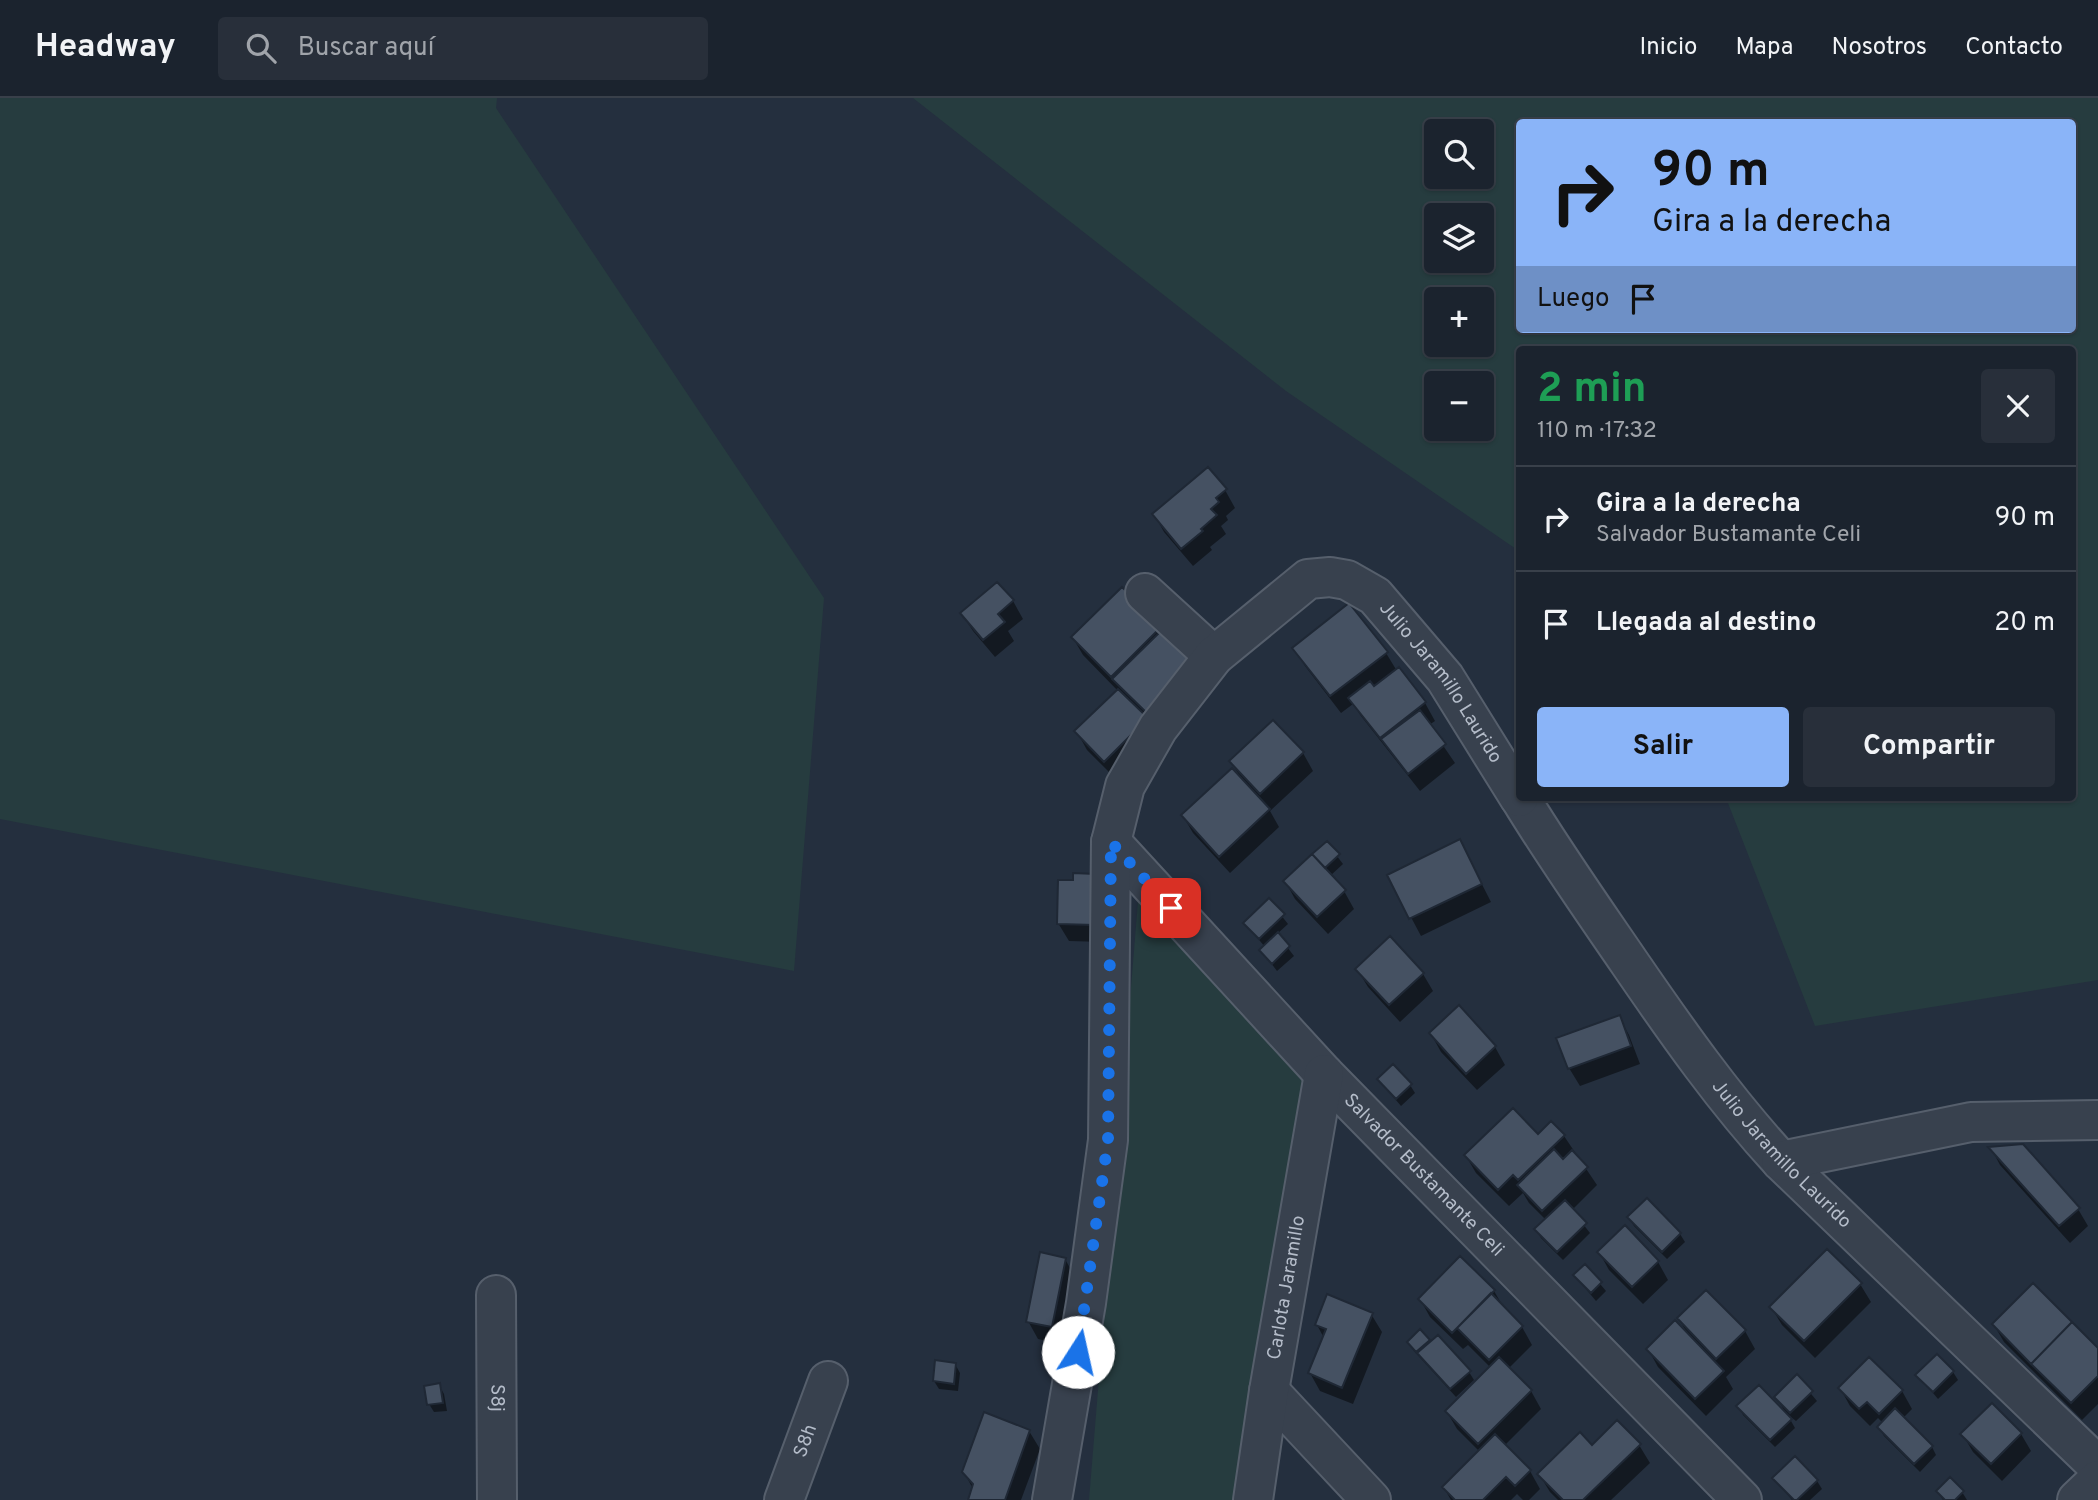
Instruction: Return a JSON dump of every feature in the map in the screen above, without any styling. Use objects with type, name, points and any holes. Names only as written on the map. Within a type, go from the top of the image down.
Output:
[{"type":"street","name":"Julio Jaramillo Laurido","points":[[1214,656],[1308,579],[1329,577],[1347,580],[1375,596],[1445,678],[1516,793]]},
{"type":"street","points":[[1052,1500],[1086,1303],[1108,1140],[1111,842],[1125,786],[1158,729],[1214,656],[1145,593]]},
{"type":"street","name":"Julio Jaramillo Laurido","points":[[1521,801],[1700,1065],[1781,1161],[2098,1466]]},
{"type":"street","name":"Salvador Bustamante Celi","points":[[1111,842],[1324,1074],[1742,1500]]},
{"type":"street","name":"Carlota Jaramillo","points":[[1253,1500],[1269,1391],[1324,1074]]},
{"type":"street","points":[[1781,1161],[1970,1122],[2098,1120]]},
{"type":"street","name":"S8j","points":[[496,1295],[497,1500]]},
{"type":"street","name":"S8h","points":[[784,1500],[828,1381]]},
{"type":"street","points":[[1269,1391],[1371,1500]]},
{"type":"street","points":[[2077,1500],[2098,1480]]},
{"type":"green space","points":[[0,98],[497,98],[496,108],[824,598],[794,971],[0,819]]},
{"type":"green space","points":[[913,98],[2098,98],[2098,980],[1815,1026],[1727,801],[2076,801],[2076,346],[1516,346],[1516,549],[1286,391]]},
{"type":"green space","points":[[1138,902],[1305,1083],[1249,1387],[1234,1500],[1089,1500]]},
{"type":"building","points":[[1208,467],[1227,489],[1216,498],[1219,502],[1211,509],[1217,515],[1181,549],[1152,514]]},
{"type":"building","points":[[997,582],[1014,600],[998,614],[1005,622],[983,640],[960,613]]},
{"type":"building","points":[[1122,587],[1162,626],[1111,677],[1071,637]]},
{"type":"building","points":[[1349,603],[1388,652],[1330,696],[1292,648]]},
{"type":"building","points":[[1164,628],[1201,665],[1150,716],[1112,679]]},
{"type":"building","points":[[1399,667],[1426,702],[1380,738],[1348,698],[1370,681],[1374,686]]},
{"type":"building","points":[[1118,689],[1148,718],[1104,762],[1074,731]]},
{"type":"building","points":[[1420,710],[1446,744],[1408,774],[1381,739]]},
{"type":"building","points":[[1273,720],[1304,752],[1260,794],[1229,761]]},
{"type":"building","points":[[1232,768],[1270,809],[1219,857],[1181,815]]},
{"type":"building","points":[[1460,839],[1482,884],[1409,919],[1387,875]]},
{"type":"building","points":[[1327,841],[1340,854],[1325,868],[1312,854]]},
{"type":"building","points":[[1312,854],[1346,890],[1317,917],[1283,881]]},
{"type":"building","points":[[1073,873],[1096,874],[1095,925],[1057,924],[1058,880],[1073,880]]},
{"type":"building","points":[[1269,898],[1285,914],[1259,939],[1243,923]]},
{"type":"building","points":[[1278,932],[1290,946],[1272,964],[1259,950]]},
{"type":"building","points":[[1390,936],[1424,973],[1389,1005],[1355,969]]},
{"type":"building","points":[[1459,1005],[1496,1046],[1466,1074],[1429,1033]]},
{"type":"building","points":[[1620,1015],[1631,1046],[1568,1069],[1556,1038]]},
{"type":"building","points":[[1393,1064],[1412,1084],[1396,1099],[1377,1079]]},
{"type":"building","points":[[1513,1108],[1538,1134],[1551,1121],[1565,1135],[1518,1180],[1513,1175],[1498,1190],[1464,1155]]},
{"type":"building","points":[[2023,1144],[2080,1208],[2059,1226],[1988,1147]]},
{"type":"building","points":[[1554,1149],[1563,1159],[1572,1150],[1588,1167],[1542,1211],[1517,1185]]},
{"type":"building","points":[[1647,1198],[1681,1233],[1662,1252],[1627,1217]]},
{"type":"building","points":[[1565,1200],[1587,1223],[1557,1252],[1534,1229]]},
{"type":"building","points":[[1625,1225],[1659,1261],[1632,1287],[1597,1252]]},
{"type":"building","points":[[1827,1249],[1862,1283],[1804,1341],[1769,1307]]},
{"type":"building","points":[[1040,1252],[1066,1258],[1052,1327],[1026,1322]]},
{"type":"building","points":[[1460,1256],[1495,1290],[1452,1333],[1418,1299]]},
{"type":"building","points":[[1585,1264],[1602,1282],[1591,1293],[1573,1275]]},
{"type":"building","points":[[2033,1283],[2072,1322],[2031,1364],[1992,1324]]},
{"type":"building","points":[[1706,1290],[1746,1330],[1716,1359],[1677,1318]]},
{"type":"building","points":[[1491,1293],[1523,1326],[1489,1360],[1457,1328]]},
{"type":"building","points":[[1327,1294],[1373,1313],[1342,1388],[1308,1373],[1326,1329],[1315,1325]]},
{"type":"building","points":[[1675,1320],[1724,1371],[1695,1399],[1646,1349]]},
{"type":"building","points":[[2072,1322],[2098,1348],[2098,1376],[2071,1403],[2031,1364]]},
{"type":"building","points":[[1420,1329],[1430,1340],[1416,1352],[1407,1342]]},
{"type":"building","points":[[1438,1335],[1471,1371],[1450,1389],[1417,1353]]},
{"type":"building","points":[[1937,1354],[1954,1371],[1933,1392],[1915,1375]]},
{"type":"building","points":[[1499,1357],[1532,1390],[1478,1444],[1445,1411]]},
{"type":"building","points":[[1869,1357],[1903,1390],[1879,1414],[1867,1402],[1859,1409],[1838,1388]]},
{"type":"building","points":[[935,1360],[956,1363],[954,1384],[933,1381]]},
{"type":"building","points":[[1797,1374],[1813,1391],[1790,1413],[1774,1397]]},
{"type":"building","points":[[440,1383],[443,1403],[427,1405],[424,1386]]},
{"type":"building","points":[[1759,1385],[1792,1419],[1770,1440],[1736,1406]]},
{"type":"building","points":[[1992,1403],[2022,1433],[1991,1464],[1960,1434]]},
{"type":"building","points":[[1895,1408],[1933,1446],[1914,1464],[1877,1427]]},
{"type":"building","points":[[984,1412],[1030,1430],[1005,1500],[968,1500],[973,1484],[962,1472]]},
{"type":"building","points":[[1617,1420],[1641,1444],[1583,1500],[1563,1500],[1537,1474],[1580,1432],[1592,1445]]},
{"type":"building","points":[[1495,1434],[1531,1470],[1515,1486],[1506,1477],[1483,1500],[1455,1500],[1442,1487]]},
{"type":"building","points":[[1795,1456],[1818,1480],[1797,1500],[1772,1478]]},
{"type":"building","points":[[1950,1477],[1964,1491],[1955,1500],[1945,1500],[1936,1491]]},
{"type":"route","points":[[1078,1352],[1108,1140],[1111,842],[1171,908]]}]
